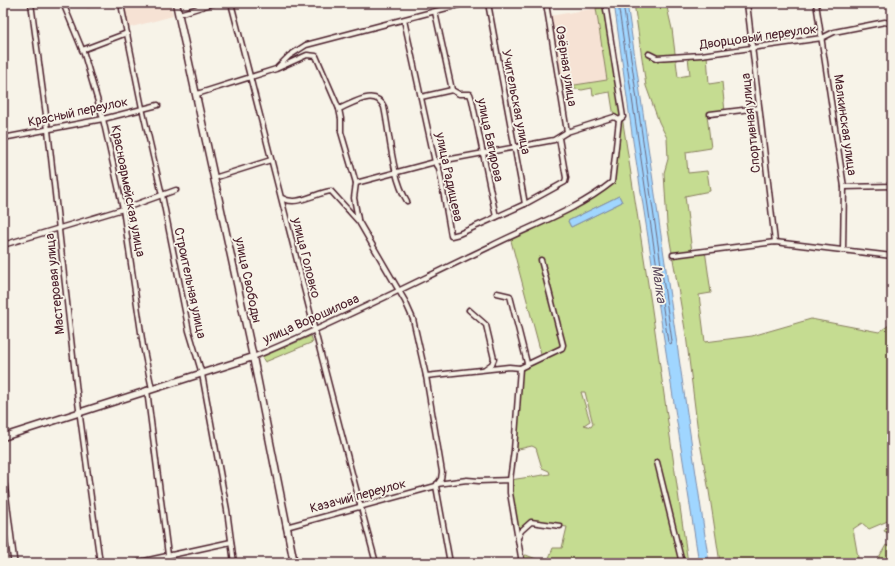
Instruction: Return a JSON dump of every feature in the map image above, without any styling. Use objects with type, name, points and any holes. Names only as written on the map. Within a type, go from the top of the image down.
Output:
[{"type":"main road","name":"улица Свободы","points":[[176,3],[254,357],[294,563]]},
{"type":"main road","name":"улица Ворошилова","points":[[3,437],[254,357]]},
{"type":"street","name":"Мастеровая улица","points":[[31,3],[48,130],[80,412],[100,563]]},
{"type":"street","name":"Красноармейская улица","points":[[63,3],[82,50],[103,119],[123,209],[150,389],[169,563]]},
{"type":"street","points":[[179,14],[214,3]]},
{"type":"street","name":"улица Головко","points":[[231,3],[282,198],[314,332],[376,563]]},
{"type":"street","points":[[276,69],[289,56],[306,45],[326,38],[404,20],[466,3]]},
{"type":"street","name":"Учительская улица","points":[[488,3],[525,204]]},
{"type":"street","name":"Озёрная улица","points":[[546,3],[567,132]]},
{"type":"street","points":[[356,183],[436,162],[559,138],[567,132],[614,117],[620,120],[623,117],[605,3]]},
{"type":"street","name":"Спортивная улица","points":[[747,3],[775,242]]},
{"type":"street","name":"Малкинская улица","points":[[816,3],[844,187],[843,250]]},
{"type":"street","name":"Строительная улица","points":[[122,9],[142,109],[162,195],[189,331],[202,374],[227,510],[234,563]]},
{"type":"street","points":[[421,97],[452,90],[435,12]]},
{"type":"street","name":"улица Радищева","points":[[404,20],[436,162],[439,168],[451,236],[459,234],[525,204],[560,186],[566,178],[559,138]]},
{"type":"street","name":"Дворцовый переулок","points":[[649,54],[657,58],[670,58],[752,48],[822,38],[834,32],[885,22],[892,24]]},
{"type":"street","points":[[82,50],[127,33]]},
{"type":"street","points":[[197,94],[276,69],[307,55],[316,56],[339,109],[341,132],[356,183],[354,198],[359,222]]},
{"type":"street","name":"улица Багирова","points":[[452,90],[459,94],[467,94],[471,96],[496,217]]},
{"type":"street","points":[[339,109],[370,97],[379,100],[384,107],[395,173],[407,201]]},
{"type":"street","name":"Красный переулок","points":[[3,138],[103,119],[158,105]]},
{"type":"street","points":[[710,114],[759,108]]},
{"type":"street","name":"улица Ворошилова","points":[[254,357],[314,332],[561,212],[579,206],[612,182],[620,120]]},
{"type":"street","points":[[214,178],[272,160]]},
{"type":"street","points":[[844,187],[892,186]]},
{"type":"street","points":[[3,245],[123,209],[176,190]]},
{"type":"street","points":[[282,198],[288,202],[296,201],[331,191],[359,222],[399,290],[413,319],[426,376],[442,472],[441,479],[436,485],[450,563]]},
{"type":"street","points":[[673,255],[775,242],[892,256]]},
{"type":"street","points":[[426,376],[509,367],[520,368],[527,363],[562,348],[563,345],[541,260]]},
{"type":"street","points":[[497,293],[510,296],[527,363]]},
{"type":"street","points":[[469,310],[486,325],[494,359],[492,364],[485,370]]},
{"type":"street","points":[[520,368],[510,493],[519,537],[522,563]]},
{"type":"street","points":[[657,462],[682,563]]},
{"type":"street","points":[[3,475],[14,563]]},
{"type":"street","name":"Казачий переулок","points":[[286,527],[436,485],[467,480],[510,480]]},
{"type":"street","points":[[519,537],[521,531],[531,522],[560,526]]},
{"type":"street","points":[[135,563],[231,542]]},
{"type":"shaded area","points":[[86,3],[117,3],[87,9]]},
{"type":"shaded area","points":[[119,3],[170,3],[173,16],[124,29]]},
{"type":"shaded area","points":[[596,8],[607,80],[562,87],[550,16]]},
{"type":"green space","points":[[634,3],[666,3],[672,29],[678,77],[690,75],[688,57],[707,55],[709,84],[722,82],[725,112],[707,115],[711,148],[686,152],[688,173],[707,171],[710,191],[685,196],[692,252],[705,250],[711,293],[699,295],[705,342],[752,336],[811,319],[879,332],[892,323],[892,535],[884,531],[890,520],[869,529],[862,523],[853,529],[859,563],[720,563],[698,432],[686,335],[667,224],[664,173],[668,159],[667,138],[659,122],[646,86]]},
{"type":"green space","points":[[605,7],[651,303],[688,563],[547,563],[553,548],[562,548],[567,527],[531,522],[519,537],[510,480],[550,474],[549,471],[542,468],[536,448],[532,446],[514,450],[520,368],[542,357],[510,237],[579,205],[612,182],[619,121],[614,117],[610,92],[593,95],[592,88],[582,90],[562,87],[607,80],[596,8]],"holes":[[[619,196],[622,202],[571,227],[568,221]],[[581,392],[585,392],[593,424],[591,427],[584,425],[590,421]]]},
{"type":"green space","points":[[311,336],[313,342],[265,362],[262,357]]},
{"type":"green space","points":[[886,545],[892,548],[892,563],[886,563],[878,559]]},
{"type":"green space","points":[[526,555],[546,563],[522,563],[522,556]]},
{"type":"water","name":"Малка","points":[[614,3],[627,3],[709,563],[699,563],[633,141]]},
{"type":"water","points":[[619,196],[622,202],[571,227],[568,221]]}]
